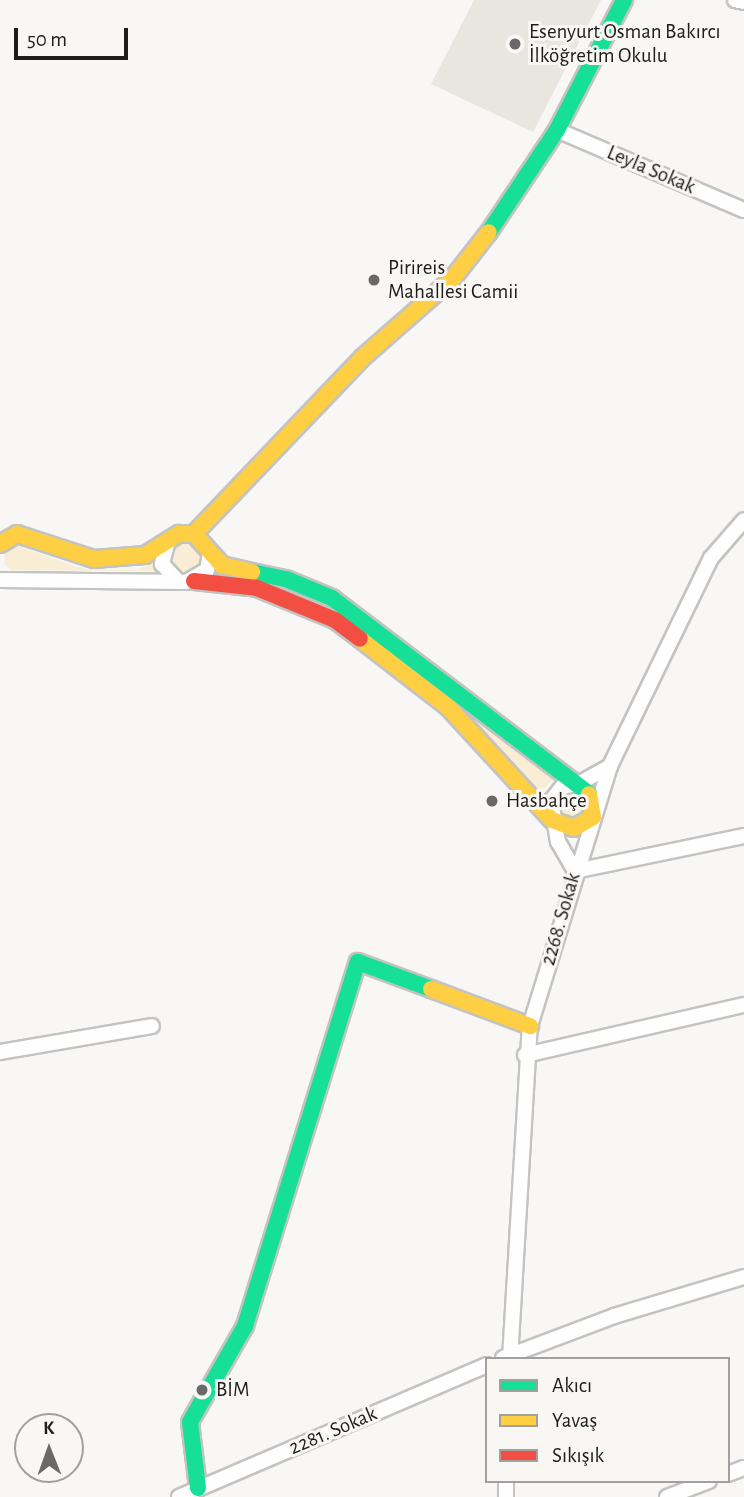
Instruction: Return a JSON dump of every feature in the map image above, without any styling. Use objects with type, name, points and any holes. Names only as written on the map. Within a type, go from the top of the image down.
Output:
[{"type":"street","points":[[0,528],[94,559],[145,555],[172,537],[194,534],[362,358],[453,278],[504,213],[557,130],[624,0]]},
{"type":"street","points":[[734,0],[744,2]]},
{"type":"street","name":"Leyla Sokak","points":[[557,130],[744,210]]},
{"type":"street","name":"2268. Sokak","points":[[507,1357],[525,1055],[530,1026],[575,871],[610,766],[711,558],[744,520]]},
{"type":"street","points":[[0,544],[17,534]]},
{"type":"street","points":[[2,578],[190,582],[257,588],[335,620],[448,707],[552,820],[574,828],[593,817],[593,798],[578,784],[332,598],[286,579],[222,565],[194,534]]},
{"type":"street","points":[[172,537],[162,549],[162,565],[170,577],[190,582],[207,570],[210,553]]},
{"type":"street","points":[[610,766],[578,784],[562,787],[553,796],[552,820],[565,857],[575,871],[744,836]]},
{"type":"street","points":[[198,1488],[190,1422],[245,1326],[358,962],[530,1026]]},
{"type":"street","points":[[525,1055],[744,1005]]},
{"type":"street","points":[[0,1052],[152,1026]]},
{"type":"street","points":[[507,1357],[614,1316],[744,1278]]},
{"type":"street","name":"2281. Sokak","points":[[179,1497],[485,1366]]},
{"type":"street","points":[[667,1497],[704,1483]]},
{"type":"shaded area","name":"Esenyurt Osman Bakırcı İlköğretim Okulu","points":[[474,0],[601,0],[533,132],[431,84]]},
{"type":"shaded area","points":[[186,544],[196,548],[200,558],[196,568],[186,572],[176,568],[172,558],[176,548]]},
{"type":"shaded area","points":[[15,545],[83,569],[136,570],[155,561],[157,571],[10,570],[5,564],[4,550]]},
{"type":"shaded area","points":[[473,715],[555,777],[540,794],[470,719]]},
{"type":"shaded area","points":[[573,791],[583,795],[587,805],[583,815],[573,819],[563,815],[559,805],[563,795]]},
{"type":"traffic: fast","points":[[489,232],[557,130],[624,0]]},
{"type":"traffic: fast","points":[[252,572],[286,579],[332,598],[589,794]]},
{"type":"traffic: fast","points":[[198,1488],[190,1422],[245,1326],[358,962],[431,989]]},
{"type":"traffic: slow","points":[[194,534],[362,358],[453,278],[489,232]]},
{"type":"traffic: slow","points":[[0,544],[17,534],[94,559],[145,555],[179,534],[194,534],[222,565],[252,572]]},
{"type":"traffic: slow","points":[[360,639],[448,707],[552,820],[574,828],[593,817],[589,794]]},
{"type":"traffic: slow","points":[[431,989],[530,1026]]},
{"type":"traffic: jam","points":[[194,581],[257,588],[335,620],[360,639]]},
{"type":"place","name":"Esenyurt Osman Bakırcı İlköğretim Okulu","points":[[515,44]]},
{"type":"place","name":"Pirireis Mahallesi Camii","points":[[374,280]]},
{"type":"place","name":"Hasbahçe","points":[[492,801]]},
{"type":"place","name":"BİM","points":[[202,1390]]}]
